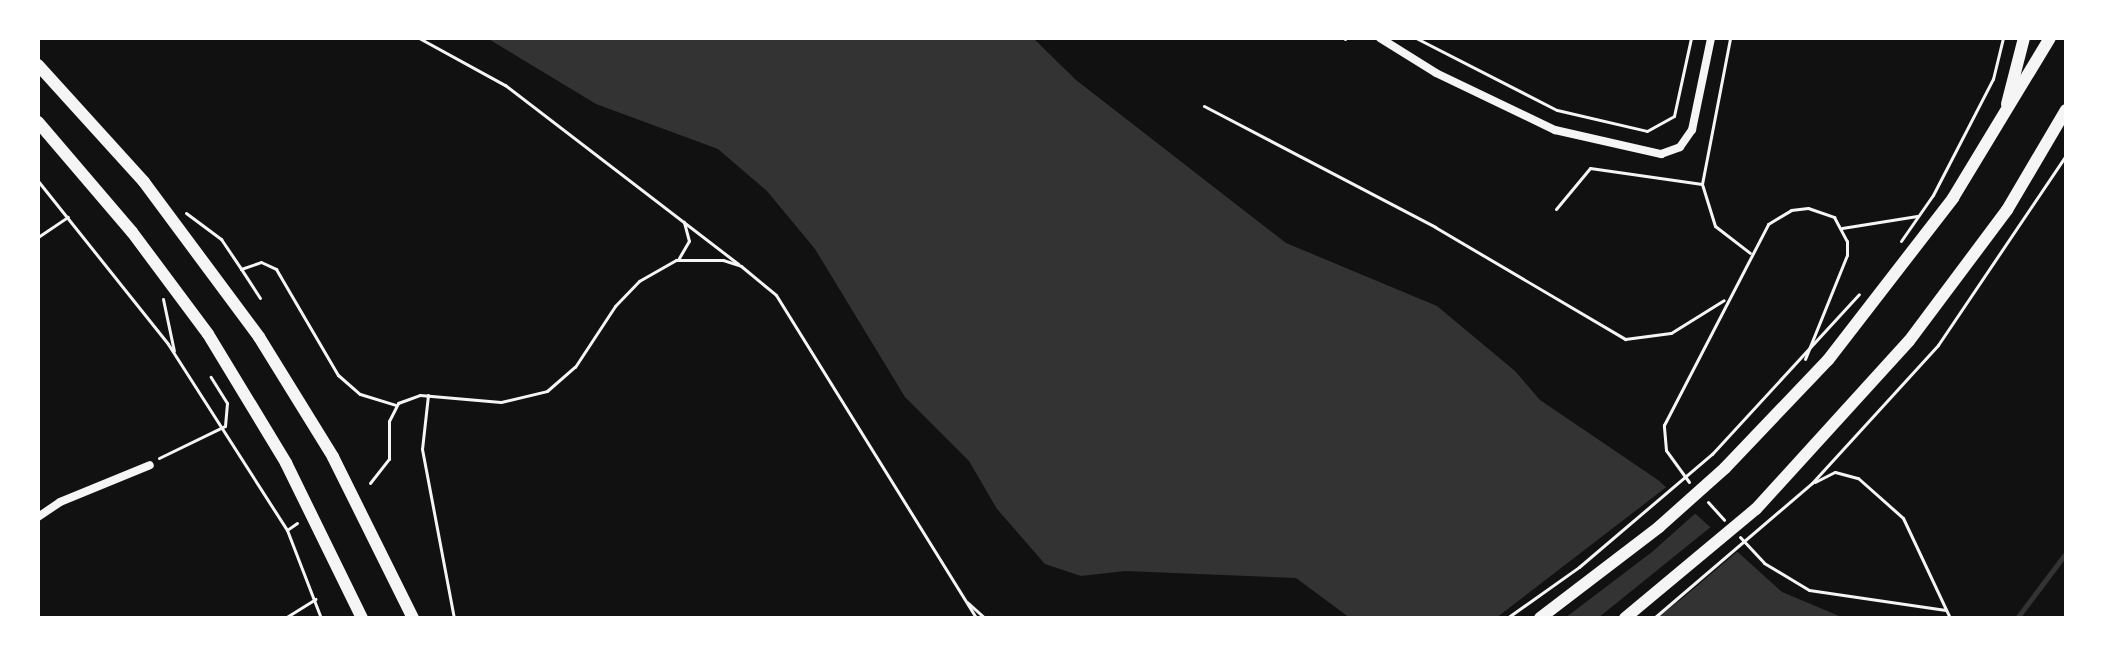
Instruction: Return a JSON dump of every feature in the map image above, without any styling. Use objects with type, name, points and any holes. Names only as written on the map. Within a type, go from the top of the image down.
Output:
[{"type":"main road","points":[[2002,122],[2024,38]]},
{"type":"main road","points":[[1540,618],[1659,527],[1725,468],[1869,311],[2002,122],[2050,38]]},
{"type":"main road","points":[[38,65],[144,182],[259,337],[333,457],[413,618]]},
{"type":"main road","points":[[1625,618],[1756,509],[1822,441],[1960,277],[2007,210],[2066,110]]},
{"type":"main road","points":[[38,122],[132,232],[208,334],[286,463],[362,618]]},
{"type":"street","points":[[1380,38],[1436,73],[1555,130],[1661,154],[1680,147],[1692,130],[1711,38]]},
{"type":"street","points":[[38,517],[60,502],[150,465]]},
{"type":"path","points":[[419,38],[505,85],[776,295],[976,618]]},
{"type":"path","points":[[1416,38],[1557,110],[1647,131],[1674,116],[1691,38]]},
{"type":"path","points":[[1730,38],[1702,184],[1715,226],[1750,253]]},
{"type":"path","points":[[1892,253],[1918,216],[1993,79],[2003,38]]},
{"type":"path","points":[[1204,106],[1435,227],[1625,339],[1671,333],[1727,297]]},
{"type":"path","points":[[1654,618],[1812,483],[1938,345],[2066,155]]},
{"type":"path","points":[[1556,209],[1582,174],[1597,167],[1702,184]]},
{"type":"path","points":[[38,181],[69,216],[175,354],[225,426],[287,530],[321,618]]},
{"type":"path","points":[[182,211],[221,239],[260,298]]},
{"type":"path","points":[[38,237],[69,216]]},
{"type":"path","points":[[1842,228],[1918,216]]},
{"type":"path","points":[[241,269],[261,262],[276,269],[338,375],[360,394],[395,406],[428,395],[501,402],[547,391],[575,367],[627,292],[676,260],[689,241],[683,221]]},
{"type":"path","points":[[676,260],[710,258],[741,266]]},
{"type":"path","points":[[1507,618],[1579,567],[1712,454],[1864,289]]},
{"type":"path","points":[[161,291],[175,354]]},
{"type":"path","points":[[211,377],[227,403],[225,426]]},
{"type":"path","points":[[428,395],[422,449],[454,618]]},
{"type":"path","points":[[370,483],[389,459],[389,421],[395,406]]},
{"type":"path","points":[[150,465],[225,426]]},
{"type":"path","points":[[1812,483],[1835,472],[1858,478],[1884,498],[1921,547],[1950,618]]},
{"type":"path","points":[[287,530],[297,523]]},
{"type":"path","points":[[961,597],[985,618]]},
{"type":"path","points":[[285,618],[316,599]]},
{"type":"shaded area","points":[[487,38],[1033,38],[1076,80],[1286,243],[1437,306],[1515,371],[1540,400],[1658,480],[1782,592],[1844,618],[1350,618],[1296,578],[1125,571],[1081,576],[1045,564],[997,509],[969,461],[905,397],[815,249],[767,191],[718,149],[596,104]]},
{"type":"pier","points":[[1669,485],[1697,512],[1652,552],[1565,618],[1496,618]]},
{"type":"pier","points":[[1712,526],[1738,551],[1684,597],[1657,618],[1598,618]]},
{"type":"waterway","points":[[2017,618],[2066,553]]}]
